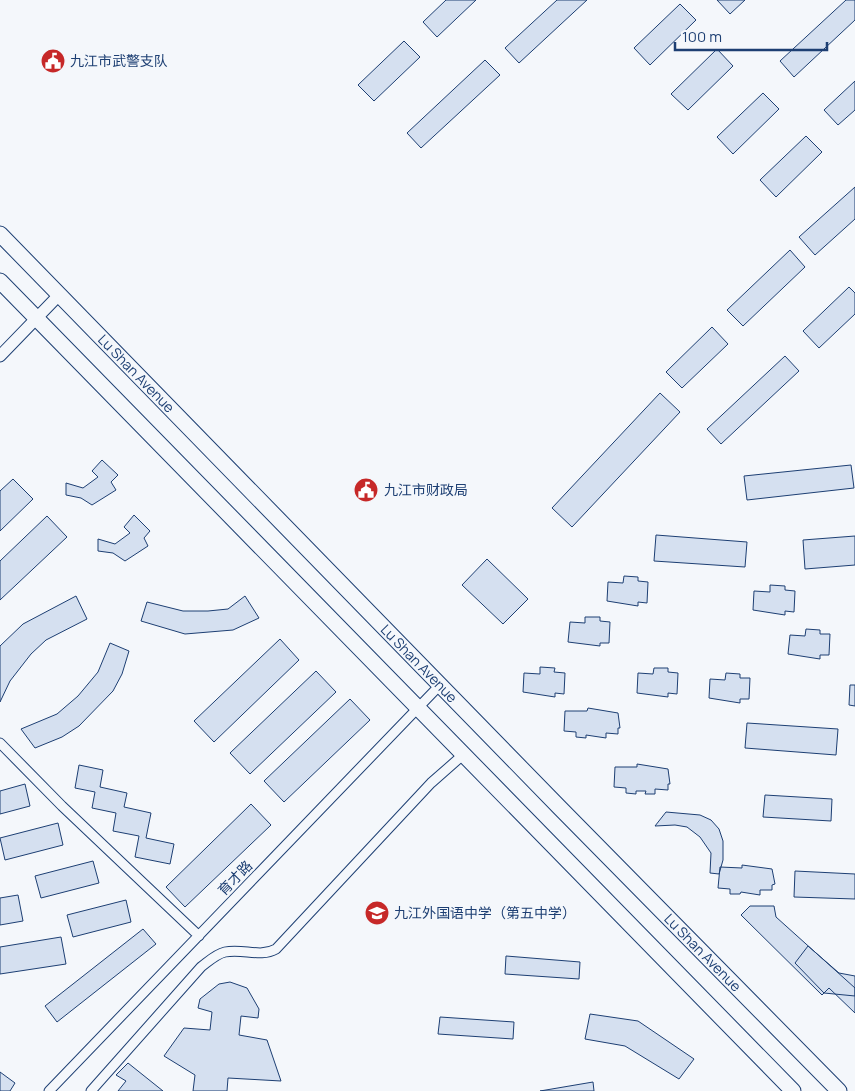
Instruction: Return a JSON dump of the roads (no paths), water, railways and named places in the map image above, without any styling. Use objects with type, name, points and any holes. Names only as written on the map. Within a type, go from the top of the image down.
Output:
[{"type":"highway","name":"Lu Shan Avenue","points":[[0,234],[839,1091]]},
{"type":"highway","points":[[0,281],[793,1091]]},
{"type":"street","points":[[0,356],[59,295]]},
{"type":"street","name":"育才路","points":[[49,1091],[440,685]]},
{"type":"street","points":[[0,743],[62,806],[199,936]]},
{"type":"street","points":[[91,1091],[201,967],[214,957],[225,952],[269,953],[276,950],[431,783],[464,754]]},
{"type":"place","name":"九江市武警支队","points":[[53,61]]},
{"type":"place","name":"九江市财政局","points":[[366,490]]},
{"type":"place","name":"九江外国语中学（第五中学）","points":[[377,913]]}]
